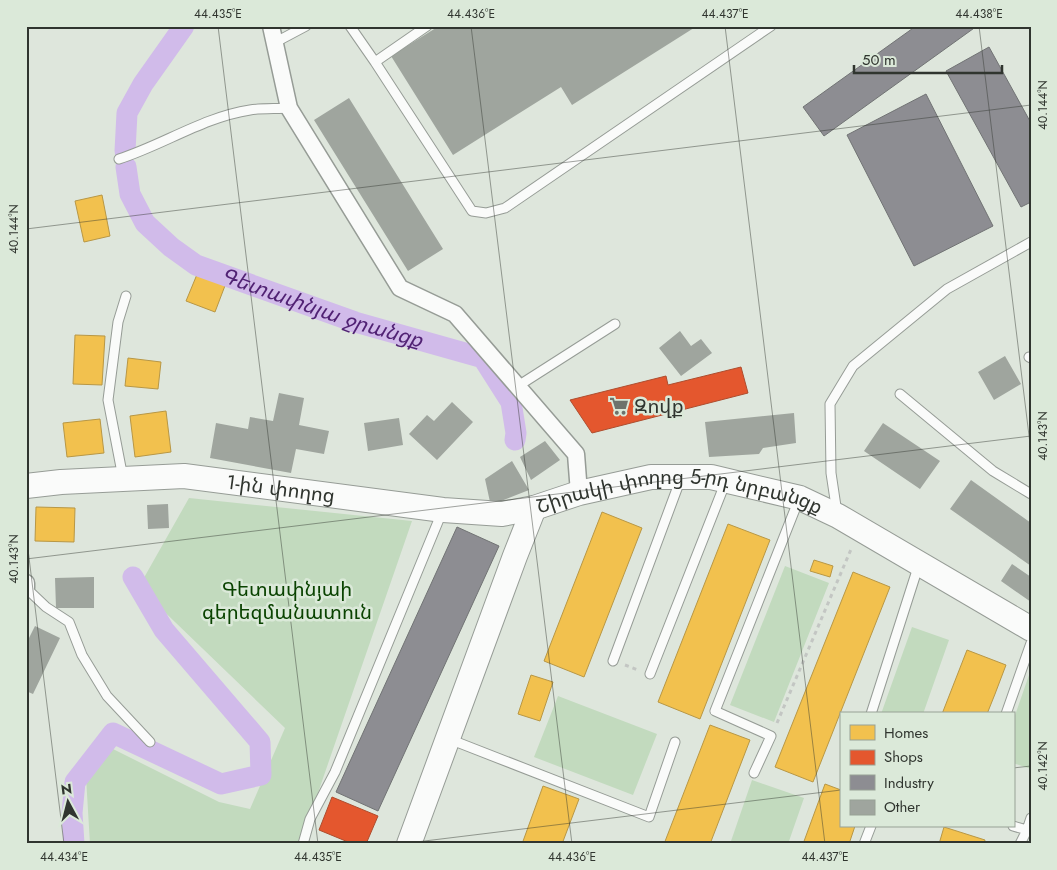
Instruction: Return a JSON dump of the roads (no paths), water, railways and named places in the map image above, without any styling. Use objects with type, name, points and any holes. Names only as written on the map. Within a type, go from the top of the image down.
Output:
[{"type":"main road","name":"1-ին փողոց","points":[[26,486],[60,482],[184,476],[443,510],[502,514],[534,508]]},
{"type":"main road","name":"Շիրակի փողոց 5-րդ նրբանցք","points":[[409,844],[534,508],[579,493],[651,476],[712,477],[800,498],[860,528],[1031,629]]},
{"type":"street","points":[[271,26],[289,108],[400,288],[455,314],[518,386],[576,454],[579,493]]},
{"type":"street","points":[[26,583],[26,588]]},
{"type":"lane","points":[[274,43],[306,26]]},
{"type":"lane","points":[[350,26],[472,211],[486,213],[506,208],[771,26]]},
{"type":"lane","points":[[375,62],[402,41],[427,26]]},
{"type":"lane","points":[[119,159],[213,120],[250,110],[289,108]]},
{"type":"lane","points":[[838,516],[831,473],[830,404],[853,366],[947,289],[1031,242]]},
{"type":"lane","points":[[124,478],[108,400],[118,322],[126,296]]},
{"type":"lane","points":[[518,386],[615,324]]},
{"type":"lane","points":[[900,394],[993,471],[1031,494]]},
{"type":"lane","points":[[613,661],[681,477]]},
{"type":"lane","points":[[650,674],[726,480]]},
{"type":"lane","points":[[754,773],[771,736],[715,711],[800,498]]},
{"type":"lane","points":[[303,844],[310,819],[335,772],[443,510]]},
{"type":"lane","points":[[872,712],[920,563]]},
{"type":"lane","points":[[26,588],[46,607],[69,622],[82,655],[107,696],[150,742]]},
{"type":"lane","points":[[1007,712],[1031,643]]},
{"type":"lane","points":[[449,739],[650,817],[675,742]]},
{"type":"lane","points":[[1020,844],[1031,818]]},
{"type":"lane","points":[[1014,826],[1027,830]]},
{"type":"lane","points":[[864,844],[870,828]]},
{"type":"waterway","name":"Գետափնյա ջրանցք","points":[[125,151],[127,113],[143,84],[184,26]]},
{"type":"waterway","name":"Գետափնյա ջրանցք","points":[[126,167],[130,194],[145,223],[171,247],[196,265],[355,322],[483,358],[511,402],[516,433],[515,440]]},
{"type":"waterway","name":"Գետափնյա ջրանցք","points":[[74,844],[72,813],[75,782],[113,733],[221,784],[261,775],[260,742],[164,630],[133,577]]},
{"type":"place","name":"Զովք","points":[[619,406]]},
{"type":"park label","name":"Գետափնյաի գերեզմանատուն","points":[[287,600]]}]
